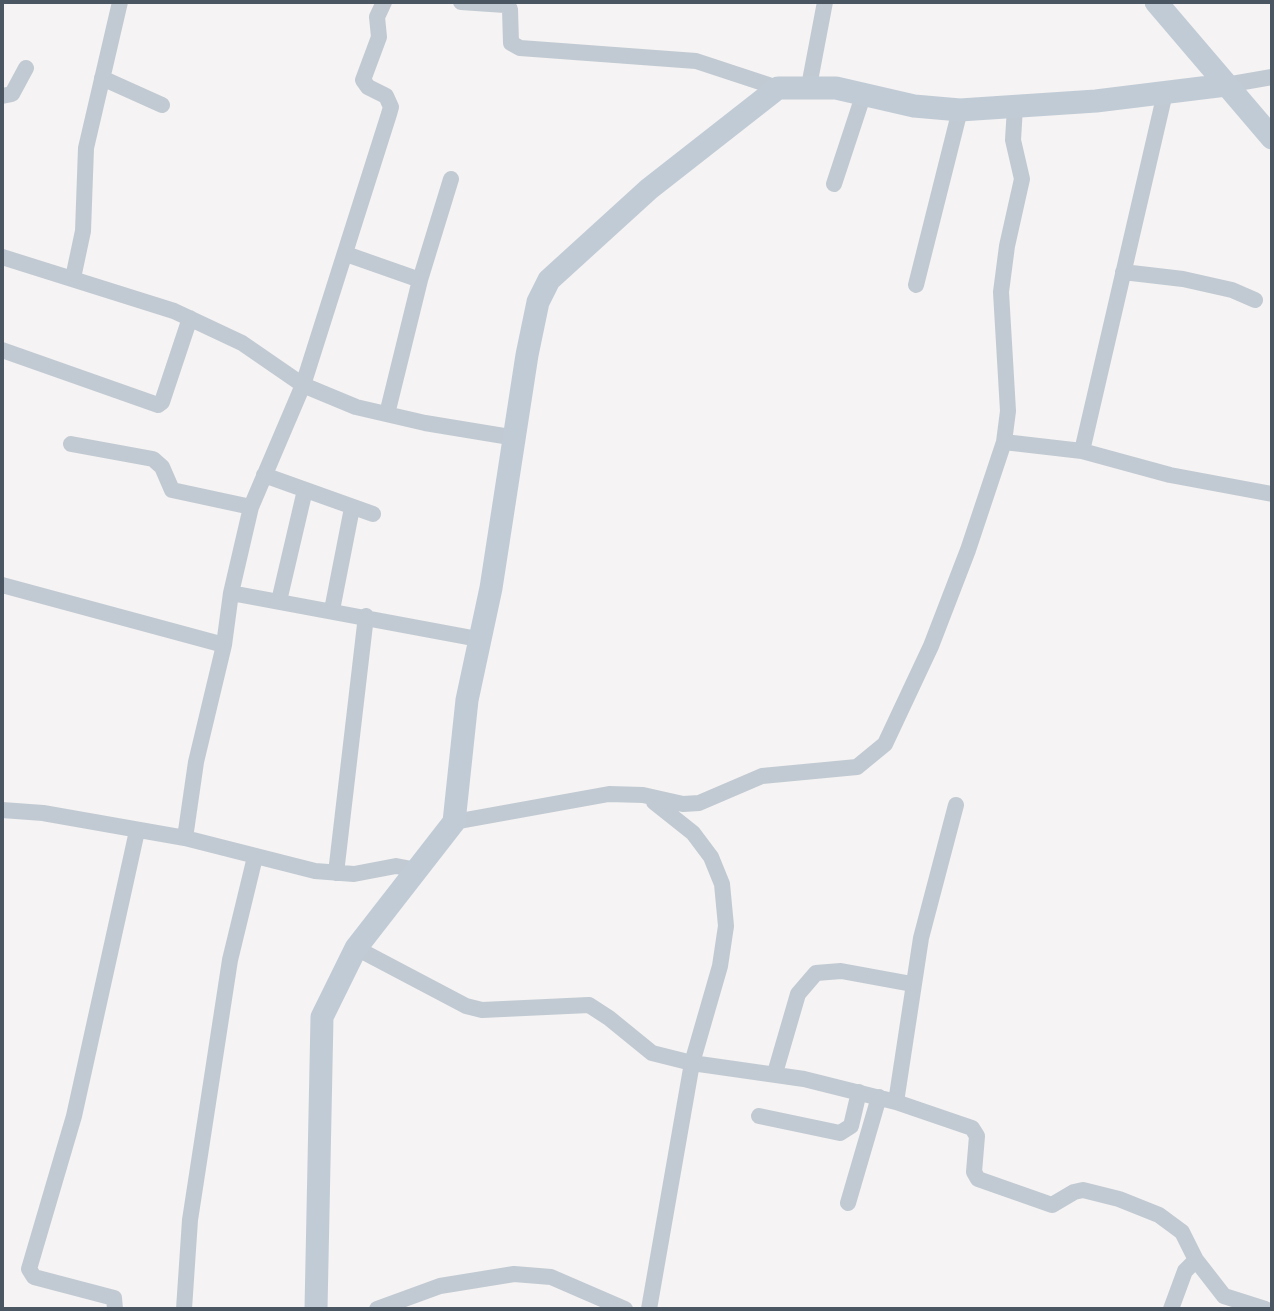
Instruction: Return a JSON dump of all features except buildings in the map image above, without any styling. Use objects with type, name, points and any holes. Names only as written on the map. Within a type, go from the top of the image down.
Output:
[{"type":"street","points":[[73,278],[83,231],[86,148],[120,2]]},
{"type":"street","points":[[186,838],[196,762],[224,645],[231,593],[251,507],[303,385],[391,107],[386,96],[368,87],[363,80],[379,37],[377,17],[384,2]]},
{"type":"street","points":[[461,2],[516,6],[510,38],[514,47],[683,59],[710,64],[778,88],[836,88],[925,108],[960,110],[1015,107],[1165,93],[1272,77]]},
{"type":"street","points":[[809,86],[825,2]]},
{"type":"street","points":[[1156,2],[1272,138]]},
{"type":"street","points":[[2,96],[12,94],[26,68]]},
{"type":"street","points":[[102,78],[162,105]]},
{"type":"street","points":[[316,1309],[322,1017],[356,948],[454,822],[467,700],[491,588],[535,315],[549,280],[649,188],[778,88]]},
{"type":"street","points":[[1082,451],[1165,93]]},
{"type":"street","points":[[834,184],[863,96]]},
{"type":"street","points":[[454,822],[610,794],[643,795],[682,804],[699,803],[762,776],[857,766],[872,758],[885,744],[931,646],[968,550],[1004,442],[1008,411],[1000,292],[1006,246],[1022,179],[1013,140],[1015,107]]},
{"type":"street","points":[[916,285],[960,110]]},
{"type":"street","points":[[387,414],[419,280],[451,178]]},
{"type":"street","points":[[346,254],[419,280]]},
{"type":"street","points":[[2,257],[190,318],[242,343],[303,385],[356,407],[516,438]]},
{"type":"street","points":[[1123,272],[1183,279],[1232,290],[1255,300]]},
{"type":"street","points":[[2,350],[158,405],[162,402],[190,318]]},
{"type":"street","points":[[1004,442],[1082,451],[1170,475],[1272,494]]},
{"type":"street","points":[[71,443],[153,459],[162,467],[172,490],[251,507]]},
{"type":"street","points":[[264,475],[373,514]]},
{"type":"street","points":[[279,601],[305,490]]},
{"type":"street","points":[[332,610],[352,508]]},
{"type":"street","points":[[2,585],[224,645]]},
{"type":"street","points":[[231,593],[366,616],[478,639]]},
{"type":"street","points":[[336,873],[366,616]]},
{"type":"street","points":[[643,795],[670,812],[693,833],[711,857],[722,884],[726,926],[722,953],[692,1063],[649,1309]]},
{"type":"street","points":[[896,1102],[912,984],[956,805]]},
{"type":"street","points":[[2,810],[43,813],[186,838],[256,857],[336,873],[370,873],[396,866],[417,870]]},
{"type":"street","points":[[115,1309],[114,1298],[34,1277],[29,1269],[74,1116],[137,831]]},
{"type":"street","points":[[184,1309],[190,1220],[230,960],[256,857]]},
{"type":"street","points":[[356,948],[427,988],[474,1009],[595,1007],[652,1053],[692,1063],[775,1073],[879,1097],[977,1131],[974,1172],[978,1179],[1052,1205],[1078,1191],[1119,1199],[1175,1224],[1196,1260],[1224,1296],[1256,1308]]},
{"type":"street","points":[[775,1073],[798,994],[816,973],[841,971],[912,984]]},
{"type":"street","points":[[759,1116],[832,1133],[846,1131],[853,1121],[859,1093]]},
{"type":"street","points":[[848,1203],[879,1097]]},
{"type":"street","points":[[1171,1309],[1185,1271],[1196,1260]]},
{"type":"street","points":[[377,1309],[440,1286],[514,1274],[551,1276],[625,1309]]}]
